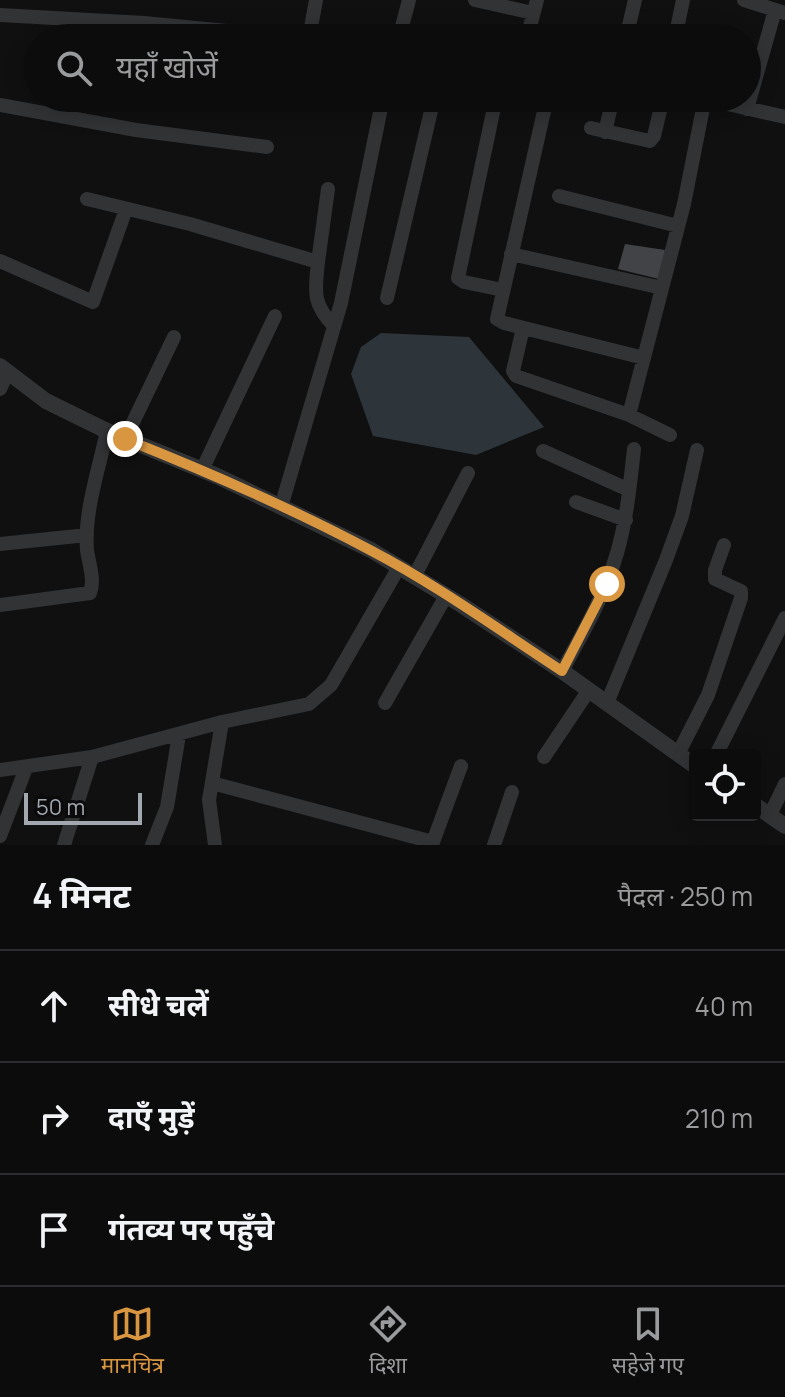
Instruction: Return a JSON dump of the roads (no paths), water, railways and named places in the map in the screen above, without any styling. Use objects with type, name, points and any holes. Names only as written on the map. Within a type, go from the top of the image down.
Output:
[{"type":"street","points":[[312,24],[316,0]]},
{"type":"street","points":[[403,24],[409,0]]},
{"type":"street","points":[[475,0],[535,6]]},
{"type":"street","points":[[629,24],[635,0]]},
{"type":"street","points":[[678,24],[683,0]]},
{"type":"street","points":[[744,0],[780,12],[761,68]]},
{"type":"street","points":[[0,15],[154,24]]},
{"type":"street","points":[[0,105],[24,109]]},
{"type":"street","points":[[38,112],[136,130],[267,147]]},
{"type":"street","points":[[281,507],[334,326],[380,112]]},
{"type":"street","points":[[387,298],[431,112]]},
{"type":"street","points":[[493,112],[458,278],[503,290]]},
{"type":"street","points":[[544,112],[497,319],[644,358]]},
{"type":"street","points":[[606,112],[598,130],[650,141],[660,112]]},
{"type":"street","points":[[629,415],[678,226],[702,112]]},
{"type":"street","points":[[761,112],[785,117]]},
{"type":"street","points":[[328,189],[315,295],[318,307],[334,326]]},
{"type":"street","points":[[559,196],[678,226]]},
{"type":"street","points":[[87,199],[318,262]]},
{"type":"street","points":[[0,261],[93,302],[126,209]]},
{"type":"street","points":[[511,254],[662,288]]},
{"type":"street","points":[[202,470],[275,316]]},
{"type":"street","points":[[523,328],[513,371],[516,376],[629,415],[670,435]]},
{"type":"street","points":[[125,439],[174,337]]},
{"type":"street","points":[[0,389],[4,369],[46,401],[281,507],[399,567],[562,671],[689,762]]},
{"type":"street","points":[[0,605],[90,593],[93,587],[87,535],[107,431]]},
{"type":"street","points":[[562,671],[607,584],[626,520],[634,449]]},
{"type":"street","points":[[607,703],[672,545],[697,450]]},
{"type":"street","points":[[543,451],[629,490]]},
{"type":"street","points":[[414,577],[468,473]]},
{"type":"street","points":[[576,502],[626,520]]},
{"type":"street","points":[[0,544],[87,535]]},
{"type":"street","points":[[678,754],[708,695],[741,598],[741,591],[715,579],[724,545]]},
{"type":"street","points":[[0,770],[92,757],[222,722],[309,704],[331,685],[399,567]]},
{"type":"street","points":[[385,703],[446,596]]},
{"type":"street","points":[[719,749],[785,618]]},
{"type":"street","points":[[544,757],[589,690]]},
{"type":"street","points":[[215,845],[209,800],[222,722]]},
{"type":"street","points":[[152,845],[167,807],[179,735]]},
{"type":"street","points":[[64,845],[92,757]]},
{"type":"street","points":[[212,783],[432,843],[461,766]]},
{"type":"street","points":[[0,836],[26,768]]},
{"type":"street","points":[[770,815],[785,784]]},
{"type":"street","points":[[494,845],[512,792]]},
{"type":"street","points":[[761,809],[785,826]]}]
